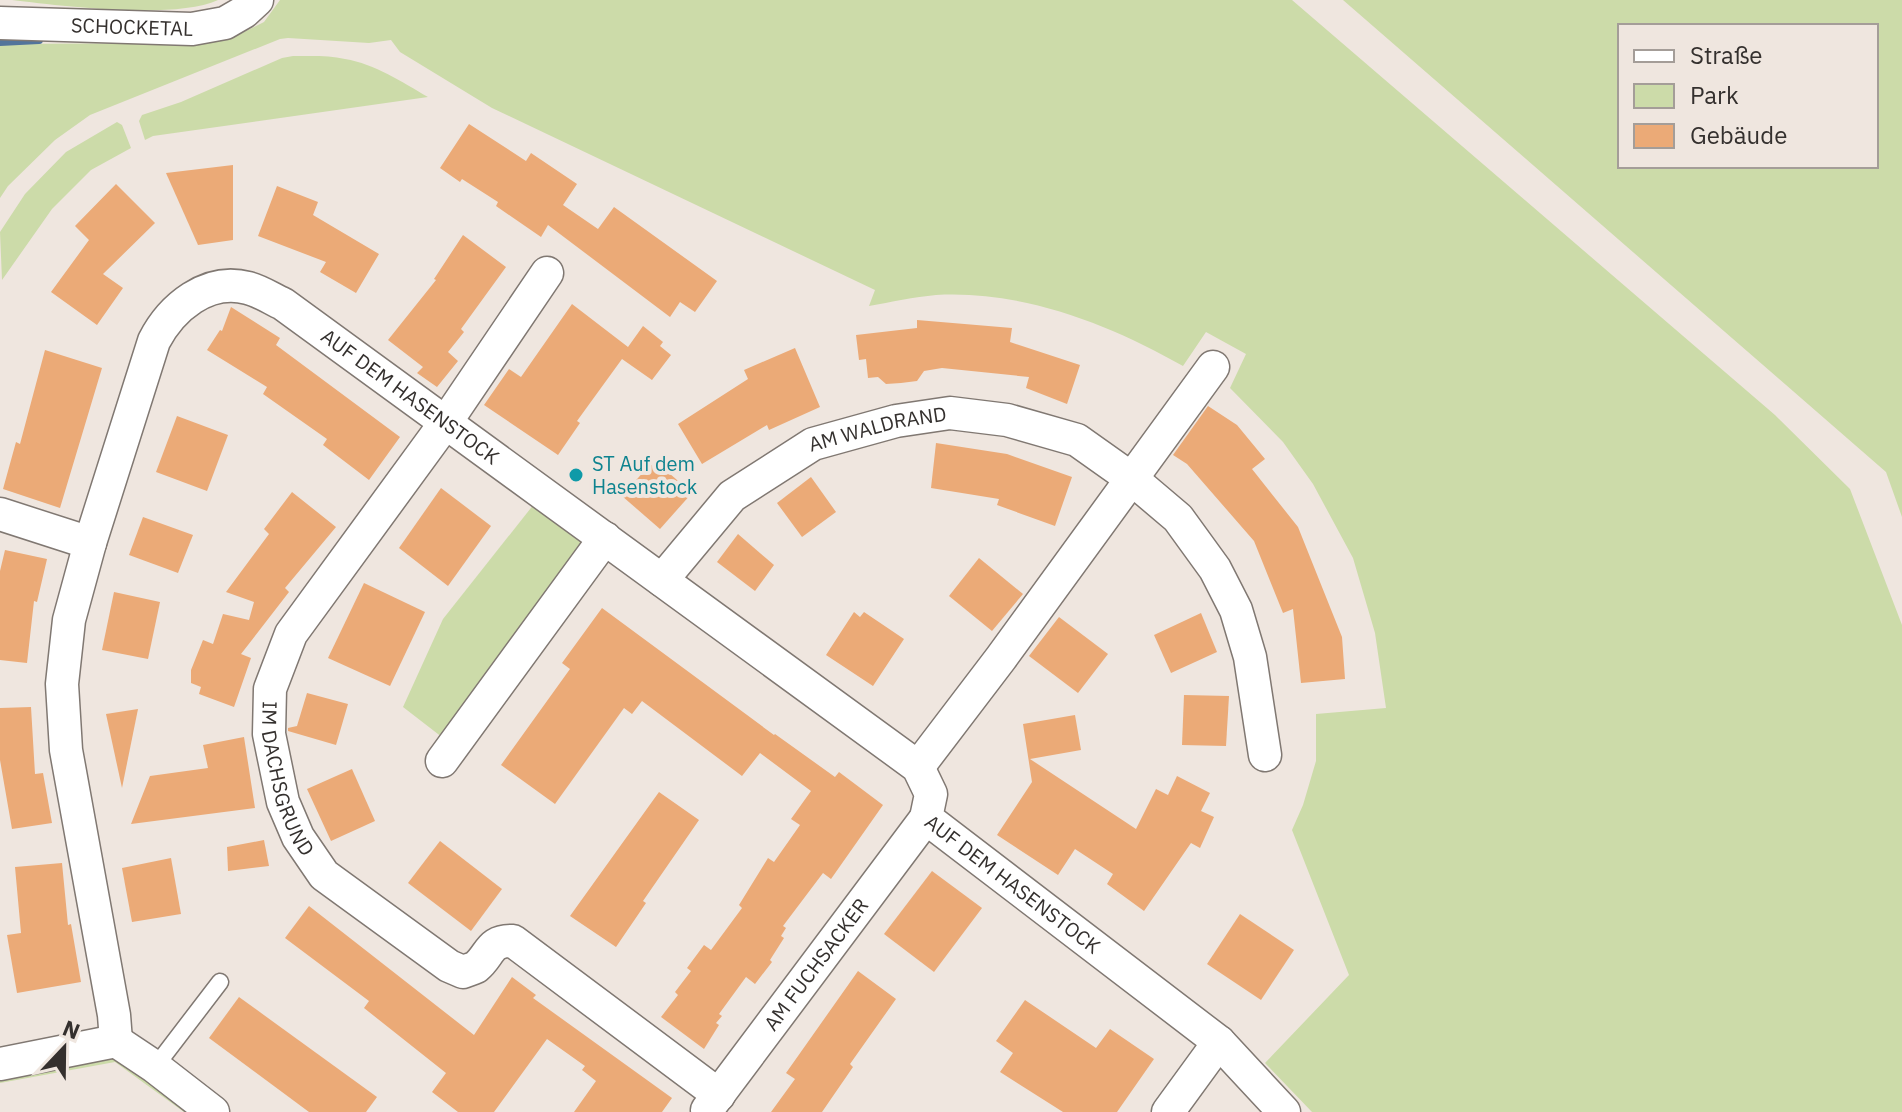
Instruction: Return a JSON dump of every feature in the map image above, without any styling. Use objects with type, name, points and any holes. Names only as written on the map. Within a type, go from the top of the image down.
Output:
[{"type":"street","name":"SCHOCKETAL","points":[[0,23],[192,29],[225,23],[257,0]]},
{"type":"street","name":"IM DACHSGRUND","points":[[547,273],[446,422],[291,634],[270,689],[269,734],[283,802],[298,837],[324,875],[449,966],[463,972],[477,966],[489,950],[502,941],[513,941],[712,1103]]},
{"type":"street","name":"AUF DEM HASENSTOCK","points":[[116,1041],[114,1015],[66,750],[62,684],[69,620],[154,341],[165,321],[178,307],[195,296],[218,287],[246,287],[283,304],[918,767],[931,794],[926,818],[1219,1042],[1284,1112]]},
{"type":"street","points":[[918,767],[1213,367]]},
{"type":"street","name":"AM WALDRAND","points":[[662,580],[732,496],[813,444],[896,421],[950,413],[1007,420],[1077,440],[1132,479],[1178,518],[1215,569],[1236,610],[1250,657],[1265,755]]},
{"type":"street","points":[[0,514],[90,543]]},
{"type":"street","points":[[442,761],[605,538]]},
{"type":"street","name":"AM FUCHSACKER","points":[[712,1103],[926,818]]},
{"type":"street","points":[[0,1064],[116,1041],[213,1112]]},
{"type":"street","points":[[1168,1112],[1219,1042]]},
{"type":"lane","points":[[155,1067],[220,982]]},
{"type":"green space","points":[[12,0],[218,0],[174,9],[117,10]]},
{"type":"green space","points":[[280,0],[1292,0],[1775,415],[1850,489],[1902,625],[1902,1112],[1312,1112],[1265,1063],[1349,975],[1292,830],[1316,761],[1316,714],[1386,708],[1375,633],[1353,558],[1313,484],[1283,442],[1230,388],[1246,354],[1206,332],[1183,366],[1125,336],[1032,304],[968,295],[936,295],[869,306],[875,290],[492,108],[400,52],[391,40],[369,43],[280,39],[90,115],[55,140],[8,186],[0,198],[0,44],[185,43],[234,37],[264,22]]},
{"type":"green space","points":[[1343,0],[1902,0],[1902,517],[1886,472]]},
{"type":"green space","points":[[293,56],[356,61],[388,74],[428,97],[153,136],[145,140],[139,121],[142,115]]},
{"type":"green space","points":[[117,122],[122,125],[131,148],[91,170],[52,209],[2,280],[0,232],[25,194],[66,152]]},
{"type":"green space","points":[[538,499],[595,538],[447,741],[403,707],[443,619]]},
{"type":"green space","points":[[112,1054],[196,1112],[184,1112],[115,1062],[0,1083],[0,1076]]},
{"type":"building","points":[[469,124],[526,161],[531,153],[577,184],[563,205],[598,229],[614,207],[717,281],[695,312],[680,302],[670,317],[548,225],[541,237],[496,206],[498,202],[440,168]]},
{"type":"building","points":[[233,165],[233,240],[198,245],[166,173]]},
{"type":"building","points":[[116,184],[155,223],[103,274],[123,288],[97,325],[51,292],[89,240],[75,226]]},
{"type":"building","points":[[277,186],[318,202],[313,215],[379,254],[356,293],[320,272],[326,262],[258,236]]},
{"type":"building","points":[[463,235],[506,267],[461,329],[464,332],[448,352],[458,361],[437,387],[417,373],[423,367],[388,340],[436,280]]},
{"type":"building","points":[[572,304],[628,347],[643,326],[663,342],[660,346],[671,355],[652,380],[622,359],[577,421],[580,423],[558,455],[484,405],[509,369],[521,377]]},
{"type":"building","points":[[231,307],[280,338],[276,345],[400,437],[369,480],[323,445],[327,439],[263,394],[267,387],[207,350],[222,331]]},
{"type":"building","points":[[917,320],[1012,328],[1010,342],[1080,365],[1067,404],[1026,388],[1029,377],[942,368],[924,371],[917,381],[886,384],[878,377],[868,378],[866,359],[859,360],[856,335],[917,328]]},
{"type":"building","points":[[795,348],[820,407],[769,430],[767,425],[702,464],[678,424],[748,379],[744,370]]},
{"type":"building","points":[[45,350],[102,368],[60,508],[3,489],[16,442],[20,444]]},
{"type":"building","points":[[1208,406],[1237,425],[1265,459],[1252,469],[1298,527],[1342,637],[1345,679],[1301,683],[1293,609],[1283,613],[1254,541],[1187,464],[1173,455]]},
{"type":"building","points":[[177,416],[228,435],[207,491],[156,472]]},
{"type":"building","points":[[936,443],[1007,454],[1072,477],[1055,526],[997,505],[999,499],[931,488]]},
{"type":"building","points":[[654,460],[692,493],[660,529],[622,496]]},
{"type":"building","points":[[811,477],[836,512],[802,537],[777,503]]},
{"type":"building","points":[[441,488],[491,526],[448,586],[399,548]]},
{"type":"building","points":[[292,492],[336,527],[285,588],[289,592],[241,654],[251,658],[234,707],[199,694],[201,687],[191,683],[191,670],[203,640],[213,644],[223,614],[249,620],[254,602],[226,592],[269,534],[264,529]]},
{"type":"building","points":[[143,517],[193,535],[178,573],[129,555]]},
{"type":"building","points":[[738,534],[774,565],[755,591],[717,562]]},
{"type":"building","points":[[5,550],[47,559],[37,602],[34,601],[27,663],[0,660],[0,571]]},
{"type":"building","points":[[979,558],[1023,594],[992,631],[949,596]]},
{"type":"building","points":[[364,583],[425,612],[390,686],[328,658]]},
{"type":"building","points":[[114,592],[160,602],[148,659],[102,650]]},
{"type":"building","points":[[602,608],[774,735],[835,777],[839,772],[883,805],[831,879],[823,873],[783,926],[786,928],[781,936],[784,938],[770,960],[772,962],[755,984],[746,977],[719,1014],[722,1016],[716,1023],[719,1025],[704,1049],[661,1017],[691,971],[687,968],[704,945],[711,950],[742,908],[739,905],[768,858],[774,862],[800,825],[791,819],[811,791],[760,753],[742,776],[642,701],[632,714],[624,708],[555,804],[501,765],[570,669],[562,663]]},
{"type":"building","points":[[854,612],[860,617],[864,612],[904,639],[873,686],[826,655]]},
{"type":"building","points":[[1201,613],[1217,652],[1171,673],[1154,635]]},
{"type":"building","points":[[1059,617],[1108,654],[1078,693],[1029,656]]},
{"type":"building","points":[[307,693],[348,704],[336,745],[288,731],[288,728],[297,726]]},
{"type":"building","points":[[1184,695],[1229,696],[1226,746],[1182,745]]},
{"type":"building","points":[[31,707],[35,774],[43,773],[52,823],[12,829],[0,760],[0,708]]},
{"type":"building","points":[[138,709],[122,788],[106,714]]},
{"type":"building","points":[[1075,715],[1081,750],[1030,759],[1136,829],[1156,789],[1168,795],[1177,776],[1210,793],[1201,811],[1214,817],[1200,848],[1191,843],[1144,911],[1107,884],[1113,874],[1075,849],[1058,875],[997,835],[1032,782],[1023,724]]},
{"type":"building","points":[[244,737],[255,808],[131,824],[150,776],[208,768],[203,745]]},
{"type":"building","points":[[352,769],[375,821],[331,841],[307,789]]},
{"type":"building","points":[[659,792],[699,820],[643,901],[646,903],[616,947],[570,916]]},
{"type":"building","points":[[264,840],[269,866],[228,871],[227,847]]},
{"type":"building","points":[[440,841],[502,889],[471,931],[408,883]]},
{"type":"building","points":[[171,858],[181,914],[132,922],[122,868]]},
{"type":"building","points":[[62,863],[68,925],[71,924],[81,982],[17,993],[7,935],[21,933],[15,867]]},
{"type":"building","points":[[932,871],[982,908],[934,972],[884,934]]},
{"type":"building","points":[[309,906],[474,1035],[512,977],[536,995],[533,998],[672,1098],[662,1112],[574,1112],[596,1081],[582,1070],[585,1066],[547,1039],[494,1112],[458,1112],[432,1092],[446,1073],[364,1008],[369,1001],[285,938]]},
{"type":"building","points":[[1240,914],[1294,950],[1261,1000],[1207,964]]},
{"type":"building","points":[[858,971],[896,999],[850,1064],[853,1067],[822,1112],[771,1112],[795,1079],[786,1073]]},
{"type":"building","points":[[239,997],[377,1097],[366,1112],[309,1112],[209,1038]]},
{"type":"building","points":[[1025,1000],[1096,1048],[1110,1029],[1154,1059],[1117,1112],[1063,1112],[1000,1072],[1013,1053],[996,1041]]},
{"type":"waterway","points":[[0,42],[39,40]]},
{"type":"place","name":"ST Auf dem Hasenstock","points":[[576,475]]}]
